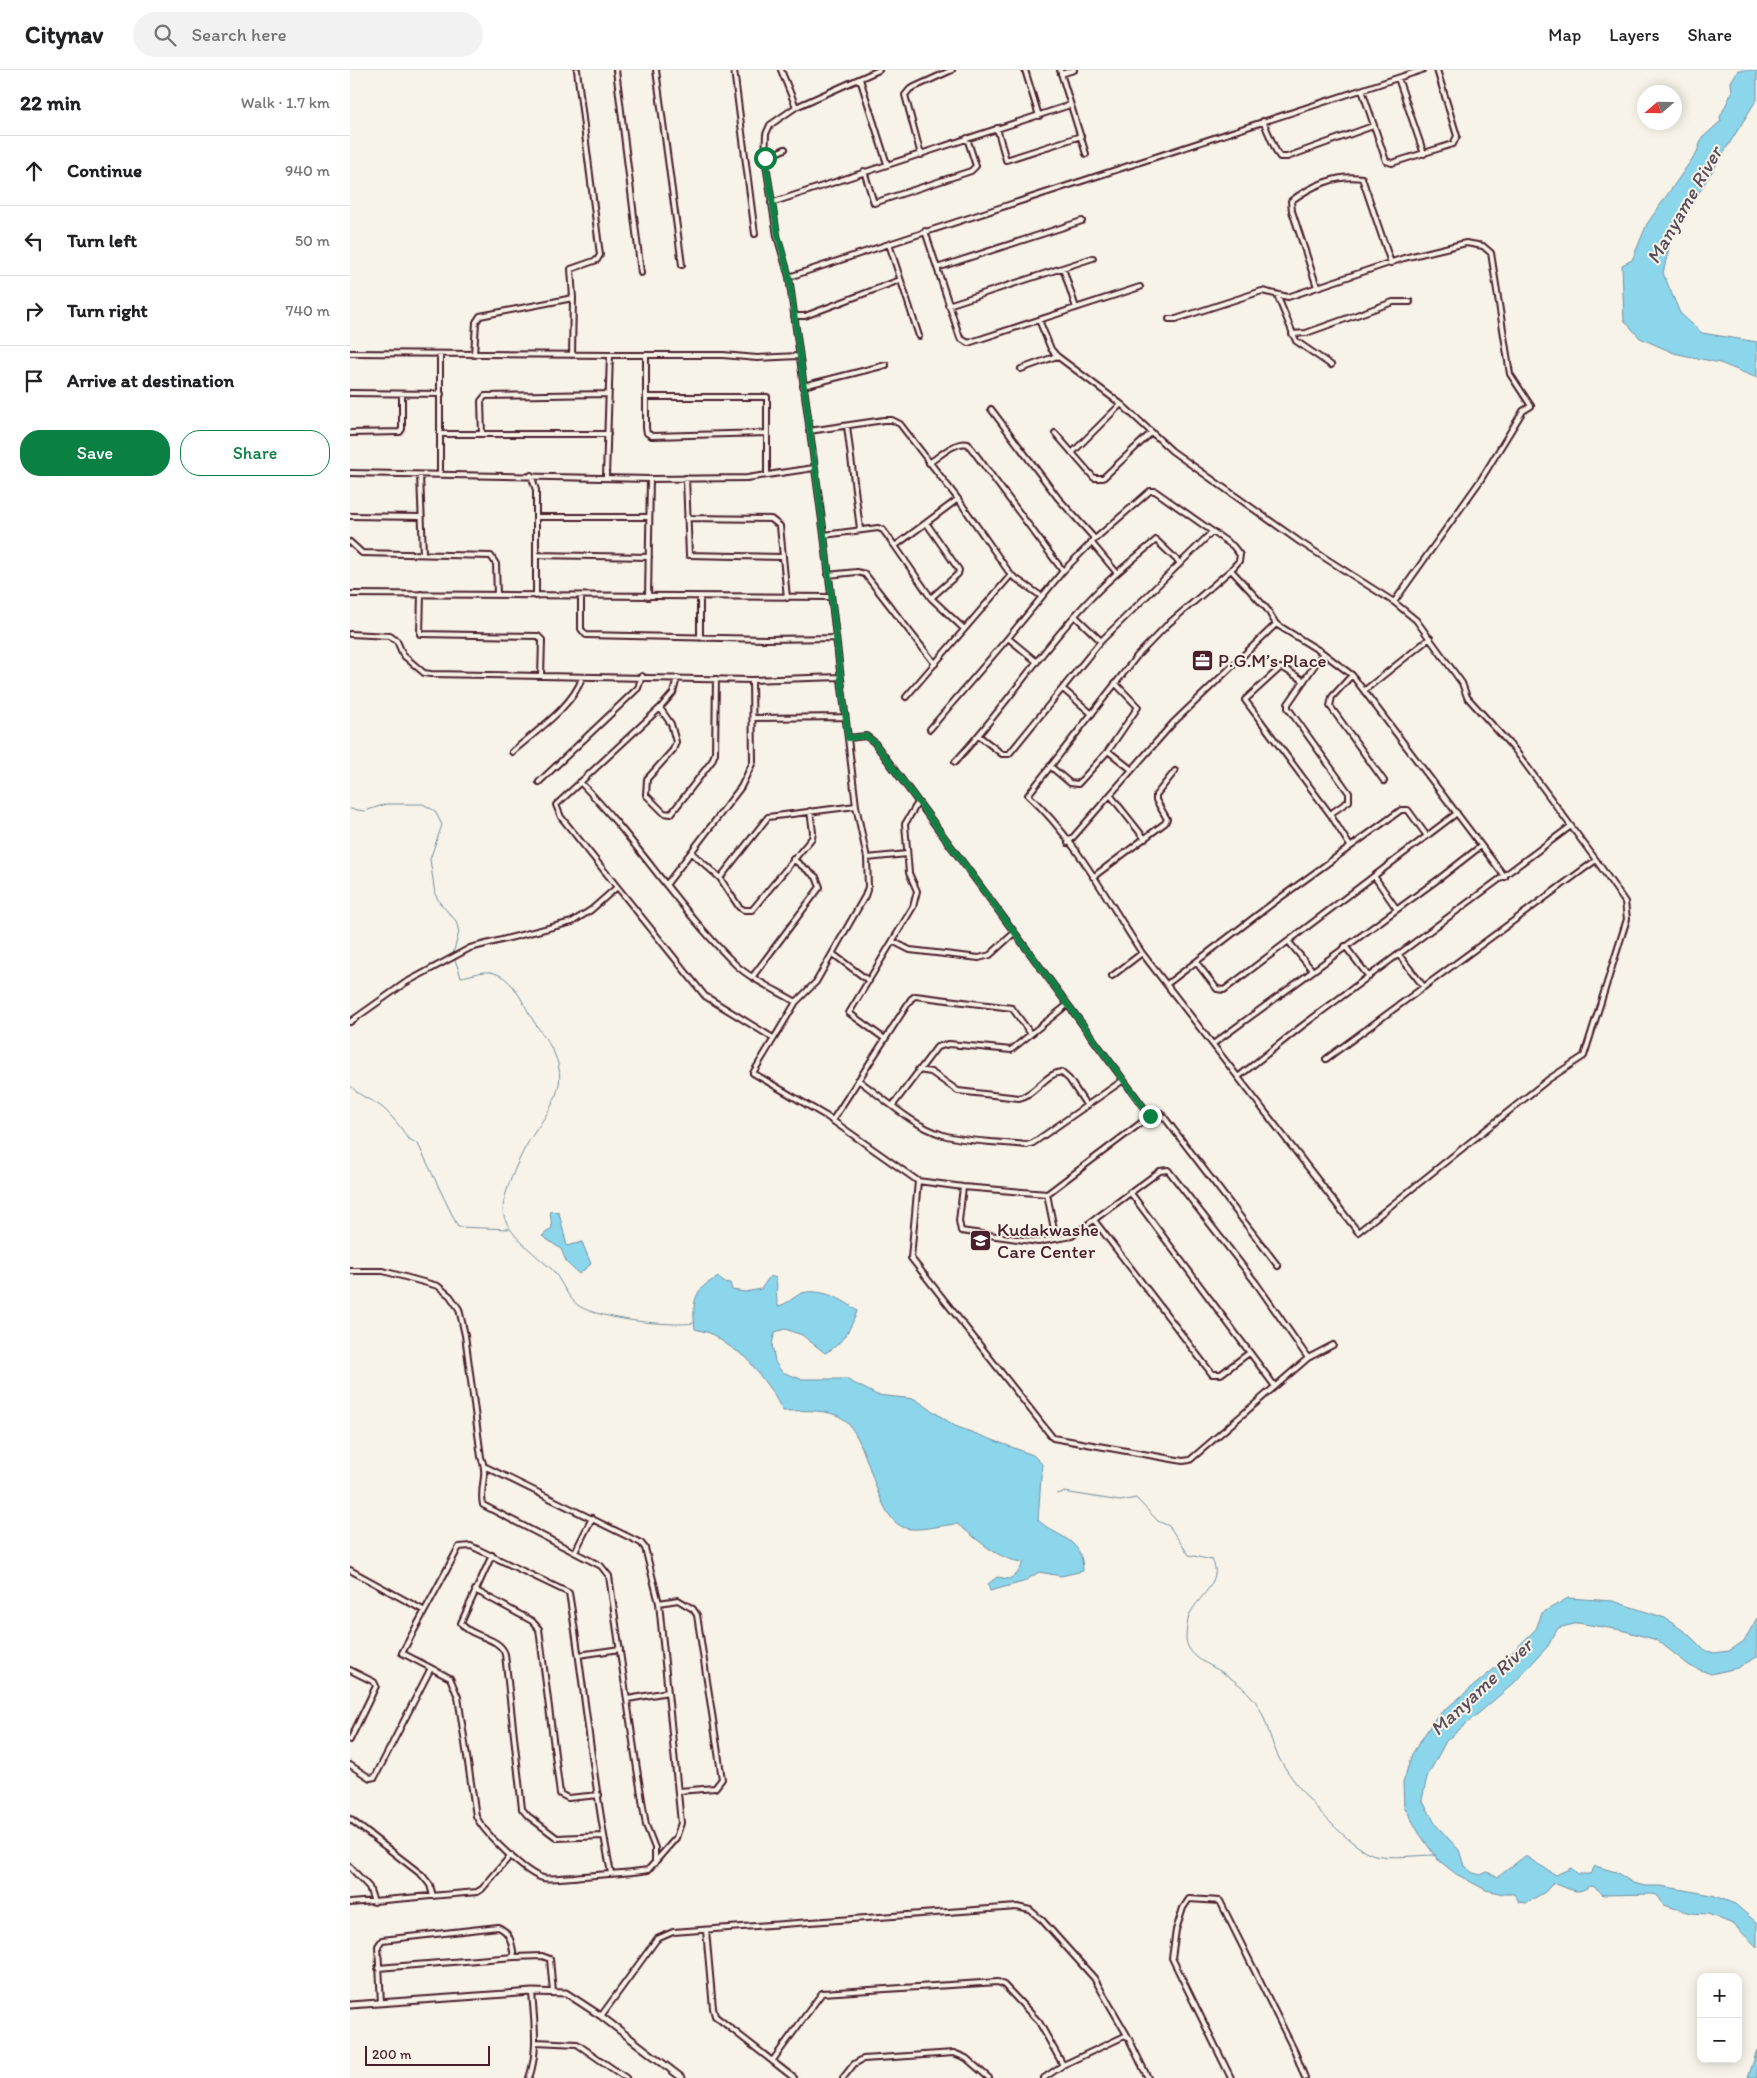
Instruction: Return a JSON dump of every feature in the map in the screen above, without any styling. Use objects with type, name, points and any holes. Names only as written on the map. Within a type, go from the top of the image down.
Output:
[{"type":"street","points":[[572,355],[573,298],[571,269],[597,260],[600,255],[577,70]]},
{"type":"street","points":[[616,70],[641,273]]},
{"type":"street","points":[[656,70],[682,265]]},
{"type":"street","points":[[734,70],[755,234]]},
{"type":"street","points":[[781,70],[796,107]]},
{"type":"street","points":[[879,70],[796,107],[770,125],[766,134],[765,158],[771,202],[789,276],[798,356],[824,535],[856,806],[867,858],[867,892],[814,985],[796,1002],[753,1073],[832,1121],[918,1181],[963,1187],[1047,1194],[1150,1116],[1161,1113],[1278,1266]]},
{"type":"street","points":[[921,154],[905,95],[910,89],[952,70]]},
{"type":"street","points":[[1025,70],[1039,116]]},
{"type":"street","points":[[1074,70],[1060,72],[1086,154]]},
{"type":"street","points":[[789,276],[1422,70]]},
{"type":"street","points":[[1362,90],[1386,161],[1392,163],[1453,144],[1457,136],[1437,70]]},
{"type":"street","points":[[1398,78],[1424,154]]},
{"type":"street","points":[[860,79],[887,164]]},
{"type":"street","points":[[771,202],[1070,105]]},
{"type":"street","points":[[1263,121],[1280,157],[1287,157],[1373,126]]},
{"type":"street","points":[[997,128],[1006,160],[1080,136]]},
{"type":"street","points":[[864,171],[874,203],[971,171],[976,166],[967,138]]},
{"type":"street","points":[[765,158],[785,149]]},
{"type":"street","points":[[1317,287],[1292,211],[1291,201],[1306,189],[1323,183],[1349,176],[1362,178],[1391,262]]},
{"type":"street","points":[[937,268],[1082,221]]},
{"type":"street","points":[[925,231],[960,338],[968,342],[1140,287]]},
{"type":"street","points":[[889,244],[919,336]]},
{"type":"street","points":[[1169,319],[1176,319],[1262,291],[1270,291],[1277,295],[1288,297],[1391,262],[1466,244],[1483,246],[1491,253],[1510,374],[1532,406],[1523,411],[1460,510],[1394,602]]},
{"type":"street","points":[[948,305],[1093,258]]},
{"type":"street","points":[[1063,268],[1076,308]]},
{"type":"street","points":[[794,316],[805,316],[900,280]]},
{"type":"street","points":[[1277,295],[1292,334],[1298,343],[1331,365]]},
{"type":"street","points":[[474,355],[476,322],[480,316],[573,298]]},
{"type":"street","points":[[1292,334],[1306,333],[1393,302],[1410,302]]},
{"type":"street","points":[[930,729],[1063,571],[1095,538],[1153,490],[1233,546],[1240,555],[1239,561],[1168,624],[1115,683],[1028,795],[1041,807],[1093,877],[1142,954],[1358,1232],[1549,1080],[1584,1056],[1627,918],[1625,902],[1515,750],[1466,697],[1462,683],[1416,620],[1394,602],[1300,542],[1172,451],[1121,404],[1057,356],[1051,349],[1039,320]]},
{"type":"street","points":[[350,353],[722,355],[757,358],[798,356]]},
{"type":"street","points":[[440,354],[440,474]]},
{"type":"street","points":[[606,476],[610,355]]},
{"type":"street","points":[[646,355],[646,428],[652,436],[767,433]]},
{"type":"street","points":[[1021,370],[1057,356]]},
{"type":"street","points":[[803,386],[886,366]]},
{"type":"street","points":[[350,394],[441,394]]},
{"type":"street","points":[[350,433],[400,432],[402,429],[402,394]]},
{"type":"street","points":[[482,434],[481,401],[485,396],[608,394]]},
{"type":"street","points":[[646,397],[764,396],[768,401],[768,474]]},
{"type":"street","points":[[1072,453],[1121,404]]},
{"type":"street","points":[[991,409],[1058,498],[1095,538]]},
{"type":"street","points":[[809,430],[884,420],[896,421],[958,499],[1011,575],[1041,596]]},
{"type":"street","points":[[847,426],[860,529]]},
{"type":"street","points":[[1055,433],[1094,478],[1103,478],[1152,432]]},
{"type":"street","points":[[441,434],[608,434]]},
{"type":"street","points":[[929,463],[950,449],[964,443],[968,444],[1063,571]]},
{"type":"street","points":[[350,473],[606,476],[650,479],[747,478],[814,468]]},
{"type":"street","points":[[420,474],[422,554]]},
{"type":"street","points":[[531,475],[536,490],[536,596]]},
{"type":"street","points":[[686,478],[687,551],[692,556],[782,557]]},
{"type":"street","points":[[648,597],[650,479]]},
{"type":"street","points":[[895,546],[927,524],[958,499]]},
{"type":"street","points":[[350,516],[421,516]]},
{"type":"street","points":[[536,517],[649,517]]},
{"type":"street","points":[[687,518],[771,519],[780,526],[787,598]]},
{"type":"street","points":[[927,524],[959,570],[958,574],[931,598]]},
{"type":"street","points":[[824,535],[860,529],[873,528],[883,530],[931,598],[963,628]]},
{"type":"street","points":[[979,736],[1002,754],[1009,754],[1101,641],[1179,562],[1212,532]]},
{"type":"street","points":[[955,762],[979,736],[1037,662],[1092,597],[1117,572],[1156,540],[1179,562]]},
{"type":"street","points":[[350,542],[362,553],[492,556],[496,564],[497,595]]},
{"type":"street","points":[[1091,542],[1117,572]]},
{"type":"street","points":[[536,555],[649,557]]},
{"type":"street","points":[[1231,570],[1267,609],[1276,624],[1323,653],[1352,675],[1505,877]]},
{"type":"street","points":[[828,575],[857,572],[865,574],[935,664]]},
{"type":"street","points":[[906,697],[963,628],[1011,575]]},
{"type":"street","points":[[350,594],[700,598],[830,597]]},
{"type":"street","points":[[421,594],[420,634],[538,636],[542,640],[541,676]]},
{"type":"street","points":[[580,596],[581,629],[586,635],[700,638],[835,638]]},
{"type":"street","points":[[700,598],[700,638]]},
{"type":"street","points":[[1076,617],[1101,641]]},
{"type":"street","points":[[1068,843],[1173,723],[1276,624]]},
{"type":"street","points":[[350,634],[390,636],[397,641],[403,655],[424,673],[582,678],[642,676],[752,680],[840,677]]},
{"type":"street","points":[[1008,638],[1037,662]]},
{"type":"street","points":[[1365,690],[1430,638]]},
{"type":"street","points":[[1323,653],[1288,704],[1288,708],[1348,793],[1349,801],[1330,814]]},
{"type":"street","points":[[1304,681],[1285,669],[1280,668],[1245,700],[1330,814],[1350,846]]},
{"type":"street","points":[[1352,675],[1332,697],[1330,706],[1384,781]]},
{"type":"street","points":[[539,782],[638,688],[642,676]]},
{"type":"street","points":[[512,752],[566,704],[578,691],[582,678]]},
{"type":"street","points":[[677,678],[673,693],[660,708],[556,805],[560,817],[705,996],[773,1038]]},
{"type":"street","points":[[660,708],[671,724],[676,742],[673,750],[647,779],[646,795],[664,814],[671,814],[712,761],[715,753],[716,679]]},
{"type":"street","points":[[666,885],[741,787],[747,775],[754,758],[752,680]]},
{"type":"street","points":[[1050,766],[1070,783],[1078,784],[1108,751],[1138,707],[1115,683]]},
{"type":"street","points":[[1063,690],[1092,714]]},
{"type":"street","points":[[753,718],[845,718]]},
{"type":"street","points":[[848,738],[866,736],[874,742],[917,804],[1150,1116]]},
{"type":"street","points":[[1108,751],[1132,770]]},
{"type":"street","points":[[1093,877],[1166,821],[1156,800],[1156,794],[1175,772]]},
{"type":"street","points":[[580,782],[612,817],[666,885],[736,965],[796,1002]]},
{"type":"street","points":[[1111,796],[1145,839]]},
{"type":"street","points":[[885,1039],[849,1013],[894,942],[913,907],[917,893],[910,873],[905,824],[917,804]]},
{"type":"street","points":[[720,878],[765,819],[776,815],[856,806]]},
{"type":"street","points":[[1167,984],[1350,846],[1401,810],[1408,810],[1427,836]]},
{"type":"street","points":[[692,853],[720,878],[739,908],[752,910],[813,835],[810,811]]},
{"type":"street","points":[[1196,962],[1217,989],[1224,990],[1457,813]]},
{"type":"street","points":[[1238,1077],[1302,1026],[1505,877],[1571,826]]},
{"type":"street","points":[[1213,1044],[1396,908],[1440,878],[1480,846]]},
{"type":"street","points":[[867,858],[907,854]]},
{"type":"street","points":[[753,976],[820,888],[816,877],[793,859]]},
{"type":"street","points":[[1326,1059],[1596,860]]},
{"type":"street","points":[[1374,876],[1396,908]]},
{"type":"street","points":[[350,1022],[386,996],[470,948],[572,922],[587,913],[616,888]]},
{"type":"street","points":[[894,942],[908,950],[979,958],[990,955],[1014,933]]},
{"type":"street","points":[[1289,942],[1312,970]]},
{"type":"street","points":[[1345,946],[1369,977]]},
{"type":"street","points":[[833,954],[869,981]]},
{"type":"street","points":[[1112,976],[1142,954]]},
{"type":"street","points":[[1399,955],[1424,987]]},
{"type":"street","points":[[832,1121],[910,999],[915,996],[1012,1008],[1032,1034]]},
{"type":"street","points":[[893,1105],[932,1050],[943,1044],[1011,1050],[1067,1004]]},
{"type":"street","points":[[918,1070],[931,1072],[958,1091],[1018,1098],[1025,1096],[1054,1074],[1061,1072],[1069,1079],[1088,1106]]},
{"type":"street","points":[[858,1080],[898,1110],[943,1135],[1027,1145],[1033,1144],[1122,1081]]},
{"type":"street","points":[[963,1187],[959,1221],[961,1231],[1038,1242],[1072,1236],[1160,1171],[1168,1170],[1256,1283],[1308,1358]]},
{"type":"street","points":[[918,1181],[910,1258],[1053,1438],[1187,1461],[1207,1446],[1308,1358],[1333,1344]]},
{"type":"street","points":[[1130,1192],[1274,1386]]},
{"type":"street","points":[[1047,1194],[1056,1239]]},
{"type":"street","points":[[1094,1220],[1212,1374],[1221,1374],[1248,1353]]},
{"type":"street","points":[[350,1271],[383,1271],[438,1286],[450,1296],[459,1309],[465,1335],[481,1457],[486,1467],[481,1498],[483,1505],[600,1566],[609,1576],[646,1825],[655,1848],[655,1862]]},
{"type":"street","points":[[486,1467],[592,1518],[643,1546],[650,1560],[659,1603],[679,1791],[680,1830],[673,1841],[648,1870],[611,1874],[543,1878],[511,1855],[478,1821],[474,1808],[457,1692],[450,1678],[402,1653],[423,1610],[459,1548],[471,1546],[569,1593],[599,1795],[603,1836],[611,1874]]},
{"type":"street","points":[[575,1552],[592,1518]]},
{"type":"street","points":[[492,1555],[461,1623],[467,1629],[500,1646],[505,1654],[520,1789],[525,1814],[557,1838],[603,1836]]},
{"type":"street","points":[[350,1570],[423,1610]]},
{"type":"street","points":[[475,1590],[532,1621],[539,1629],[560,1794],[568,1798],[599,1795]]},
{"type":"street","points":[[659,1603],[678,1600],[693,1609],[697,1615],[722,1779],[715,1788],[679,1791]]},
{"type":"street","points":[[579,1655],[620,1649]]},
{"type":"street","points":[[350,1765],[370,1778],[375,1777],[431,1668]]},
{"type":"street","points":[[350,1670],[374,1682],[376,1686],[350,1740]]},
{"type":"street","points":[[628,1700],[668,1692]]},
{"type":"street","points":[[350,1819],[422,1875],[430,1885],[433,1896]]},
{"type":"street","points":[[350,1903],[480,1891],[511,1855]]},
{"type":"street","points":[[350,1867],[369,1887],[374,1902]]},
{"type":"street","points":[[1231,2078],[1172,1958],[1176,1930],[1183,1908],[1190,1899],[1220,1901],[1295,2052],[1305,2078]]},
{"type":"street","points":[[601,2016],[656,1939],[673,1932],[1018,1907],[1030,1910],[1042,1920],[1094,1978],[1127,2035],[1148,2078]]},
{"type":"street","points":[[381,2003],[378,1946],[382,1940],[498,1927],[504,1931],[511,1941],[514,1957]]},
{"type":"street","points":[[706,1930],[715,2016],[794,2078]]},
{"type":"street","points":[[378,1968],[542,1956],[550,1959],[553,1992]]},
{"type":"street","points":[[772,2060],[822,1993],[998,1982],[1004,1985],[1039,2022],[1064,2064]]},
{"type":"street","points":[[350,2005],[532,1992],[566,1992],[601,2016],[682,2078]]},
{"type":"street","points":[[529,2078],[533,2066],[536,2042],[532,1992]]},
{"type":"street","points":[[1044,2078],[1064,2064],[1127,2035]]},
{"type":"street","points":[[536,2042],[577,2044],[626,2078]]},
{"type":"street","points":[[843,2078],[854,2064],[862,2059],[954,2053],[966,2058],[989,2078]]},
{"type":"water","name":"Manyame River","points":[[1738,70],[1757,70],[1757,99],[1672,236],[1663,273],[1680,313],[1702,333],[1757,342],[1757,378],[1720,363],[1674,353],[1640,338],[1624,320],[1622,265],[1632,260],[1647,224],[1697,152],[1702,138],[1721,121],[1720,117],[1732,92],[1731,82]]},
{"type":"water","points":[[550,1211],[559,1213],[567,1246],[582,1242],[591,1264],[579,1274],[567,1263],[561,1249],[542,1236],[552,1228]]},
{"type":"water","points":[[770,1276],[776,1278],[778,1306],[785,1304],[802,1293],[816,1292],[839,1299],[857,1311],[841,1341],[825,1353],[802,1335],[785,1329],[775,1332],[772,1344],[775,1362],[782,1372],[801,1379],[846,1379],[877,1395],[915,1399],[955,1426],[1033,1455],[1042,1464],[1038,1520],[1074,1545],[1079,1551],[1083,1571],[1061,1576],[1039,1572],[1023,1582],[990,1591],[988,1584],[997,1577],[1009,1579],[1017,1574],[1024,1562],[1005,1558],[957,1524],[911,1529],[898,1524],[888,1512],[879,1496],[858,1438],[848,1424],[830,1413],[783,1411],[773,1393],[747,1358],[710,1333],[695,1329],[694,1304],[696,1297],[699,1291],[710,1281],[719,1277],[723,1282],[730,1283],[732,1290],[745,1292],[761,1289]]},
{"type":"water","name":"Manyame River","points":[[1568,1598],[1613,1601],[1665,1618],[1688,1634],[1704,1650],[1714,1653],[1729,1651],[1744,1641],[1757,1618],[1757,1657],[1737,1668],[1711,1674],[1690,1666],[1657,1640],[1621,1630],[1578,1623],[1558,1628],[1548,1646],[1513,1684],[1446,1741],[1427,1777],[1422,1800],[1436,1825],[1459,1850],[1464,1866],[1473,1873],[1481,1875],[1487,1872],[1498,1877],[1525,1856],[1556,1875],[1571,1868],[1578,1874],[1590,1874],[1595,1866],[1616,1872],[1633,1883],[1645,1886],[1661,1886],[1712,1895],[1735,1904],[1757,1923],[1757,1947],[1733,1924],[1708,1914],[1690,1913],[1664,1905],[1657,1895],[1603,1895],[1592,1886],[1576,1891],[1553,1883],[1545,1892],[1526,1903],[1519,1902],[1514,1894],[1503,1894],[1486,1890],[1456,1874],[1437,1859],[1419,1833],[1404,1806],[1403,1783],[1412,1754],[1436,1717],[1500,1664],[1536,1629],[1542,1613]]},
{"type":"water","points":[[1757,2050],[1757,2078],[1748,2078]]},
{"type":"waterway","points":[[350,809],[365,811],[386,804],[423,804],[435,811],[442,825],[430,859],[435,894],[440,903],[456,921],[459,932],[453,954],[461,977],[490,972],[497,974],[510,983],[549,1043],[559,1066],[560,1079],[558,1091],[547,1113],[526,1146],[505,1195],[503,1210],[507,1224],[523,1244],[554,1271],[568,1295],[579,1306],[602,1315],[635,1321],[669,1324],[694,1323]]},
{"type":"waterway","points":[[350,1085],[360,1094],[382,1107],[399,1125],[407,1138],[418,1144],[458,1227],[509,1229]]},
{"type":"waterway","points":[[1057,1494],[1064,1492],[1120,1501],[1136,1498],[1158,1521],[1169,1526],[1189,1555],[1212,1560],[1215,1575],[1208,1589],[1188,1618],[1186,1639],[1190,1650],[1199,1659],[1236,1682],[1255,1701],[1260,1708],[1278,1756],[1294,1781],[1321,1813],[1350,1841],[1375,1855],[1397,1857],[1436,1855]]},
{"type":"place","name":"P.G.M’s Place","points":[[1202,660]]},
{"type":"place","name":"Kudakwashe Care Center","points":[[981,1240]]},
{"type":"route","points":[[765,158],[771,202],[789,276],[798,356],[824,535],[848,738],[866,736],[874,742],[917,804],[1150,1116]]}]
